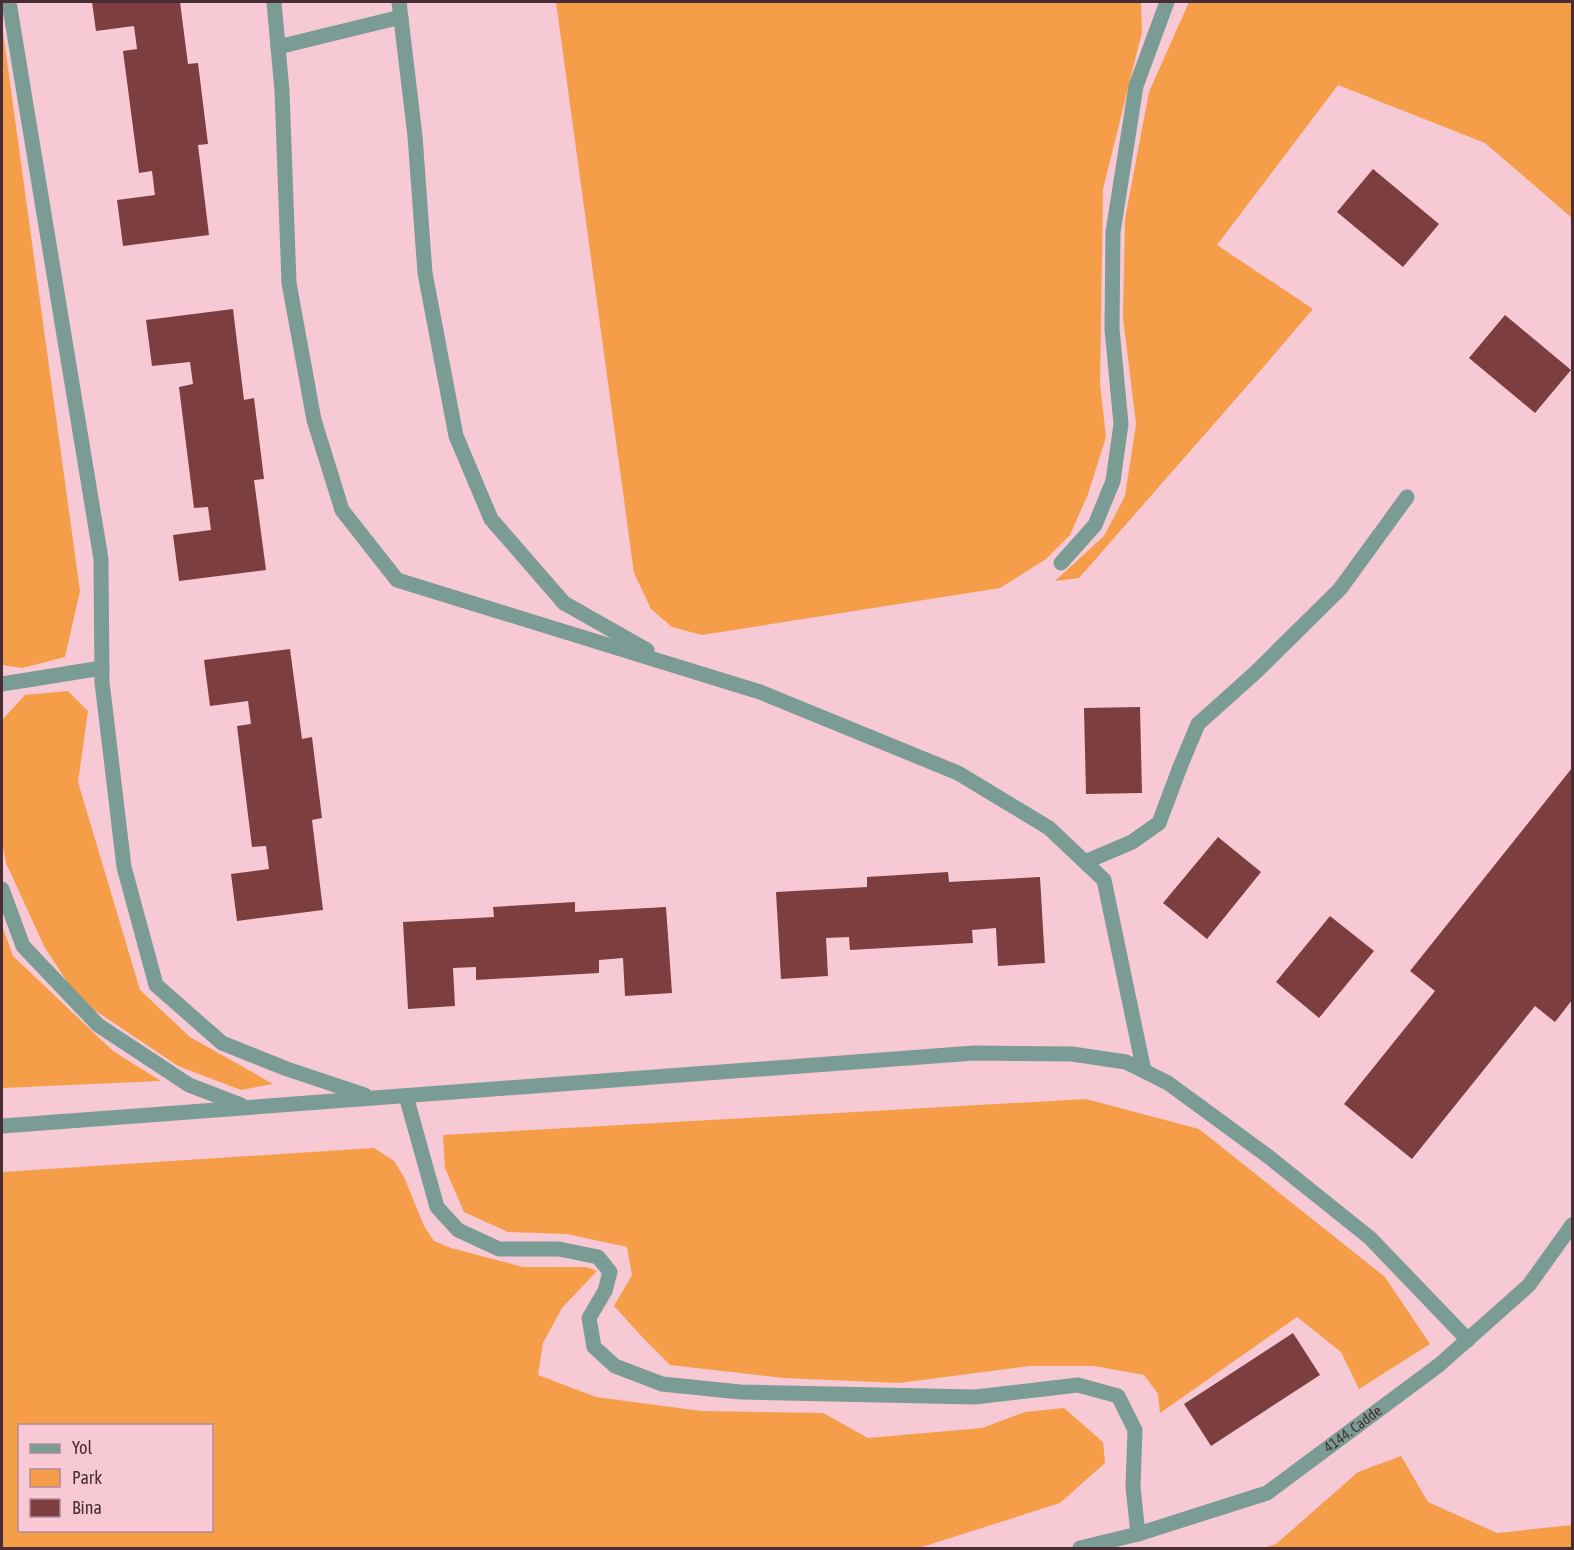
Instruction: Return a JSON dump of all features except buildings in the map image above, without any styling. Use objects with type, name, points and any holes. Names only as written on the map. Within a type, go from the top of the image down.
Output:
[{"type":"street","points":[[9,2],[101,559],[102,682],[124,867],[156,985],[222,1043],[287,1069],[373,1098]]},
{"type":"street","points":[[274,2],[282,91],[290,283],[314,420],[342,510],[397,580],[760,692],[958,772],[1049,828],[1104,880],[1144,1071]]},
{"type":"street","points":[[1060,562],[1095,525],[1113,481],[1121,424],[1112,328],[1113,232],[1136,86],[1167,2]]},
{"type":"street","points":[[278,47],[400,9],[415,136],[425,273],[456,436],[491,519],[564,603],[674,665]]},
{"type":"street","points":[[1085,862],[1132,842],[1159,823],[1198,724],[1256,672],[1340,589],[1407,496]]},
{"type":"street","points":[[2,684],[102,668]]},
{"type":"street","points":[[2,889],[23,946],[98,1024],[189,1085],[246,1107]]},
{"type":"street","points":[[2,1126],[974,1053],[1072,1054],[1126,1062],[1168,1083],[1269,1157],[1370,1238],[1468,1340]]},
{"type":"street","points":[[406,1096],[437,1207],[458,1230],[499,1249],[559,1249],[598,1257],[610,1272],[605,1291],[590,1318],[594,1347],[615,1366],[662,1384],[740,1392],[975,1397],[1078,1385],[1118,1396],[1135,1430],[1133,1487],[1138,1534]]},
{"type":"street","name":"4144. Cadde","points":[[1080,1548],[1138,1534],[1268,1493],[1439,1365],[1468,1340],[1529,1285],[1572,1226]]},
{"type":"green space","points":[[556,2],[1141,2],[1142,32],[1103,189],[1100,384],[1106,437],[1088,494],[1070,535],[1046,559],[1000,588],[702,635],[672,627],[651,609],[634,573]]},
{"type":"green space","points":[[1189,2],[1572,2],[1572,218],[1485,143],[1338,85],[1217,245],[1313,309],[1079,578],[1055,581],[1104,536],[1125,496],[1136,424],[1123,318],[1125,219],[1149,92]]},
{"type":"green space","points":[[2,25],[80,591],[65,657],[22,668],[2,665]]},
{"type":"green space","points":[[68,691],[88,711],[78,782],[140,990],[190,1037],[273,1084],[241,1090],[178,1066],[78,999],[44,946],[6,863],[2,842],[2,720],[25,695]]},
{"type":"green space","points":[[2,926],[13,956],[113,1051],[161,1081],[2,1088]]},
{"type":"green space","points":[[1086,1099],[1199,1129],[1385,1277],[1430,1344],[1359,1389],[1341,1352],[1297,1317],[1160,1413],[1158,1394],[1144,1375],[1094,1366],[1029,1366],[899,1383],[784,1378],[670,1365],[614,1306],[632,1275],[627,1247],[567,1234],[508,1232],[464,1212],[445,1168],[443,1135]]},
{"type":"green space","points":[[374,1148],[394,1161],[404,1177],[424,1226],[434,1241],[451,1248],[523,1267],[586,1267],[597,1271],[562,1308],[543,1343],[538,1375],[596,1397],[701,1411],[823,1413],[868,1438],[982,1428],[1025,1412],[1064,1408],[1103,1442],[1105,1463],[1060,1503],[919,1548],[2,1548],[2,1172]]},
{"type":"green space","points":[[1401,1456],[1428,1502],[1497,1533],[1572,1525],[1572,1548],[1263,1548],[1276,1544],[1358,1472]]}]
